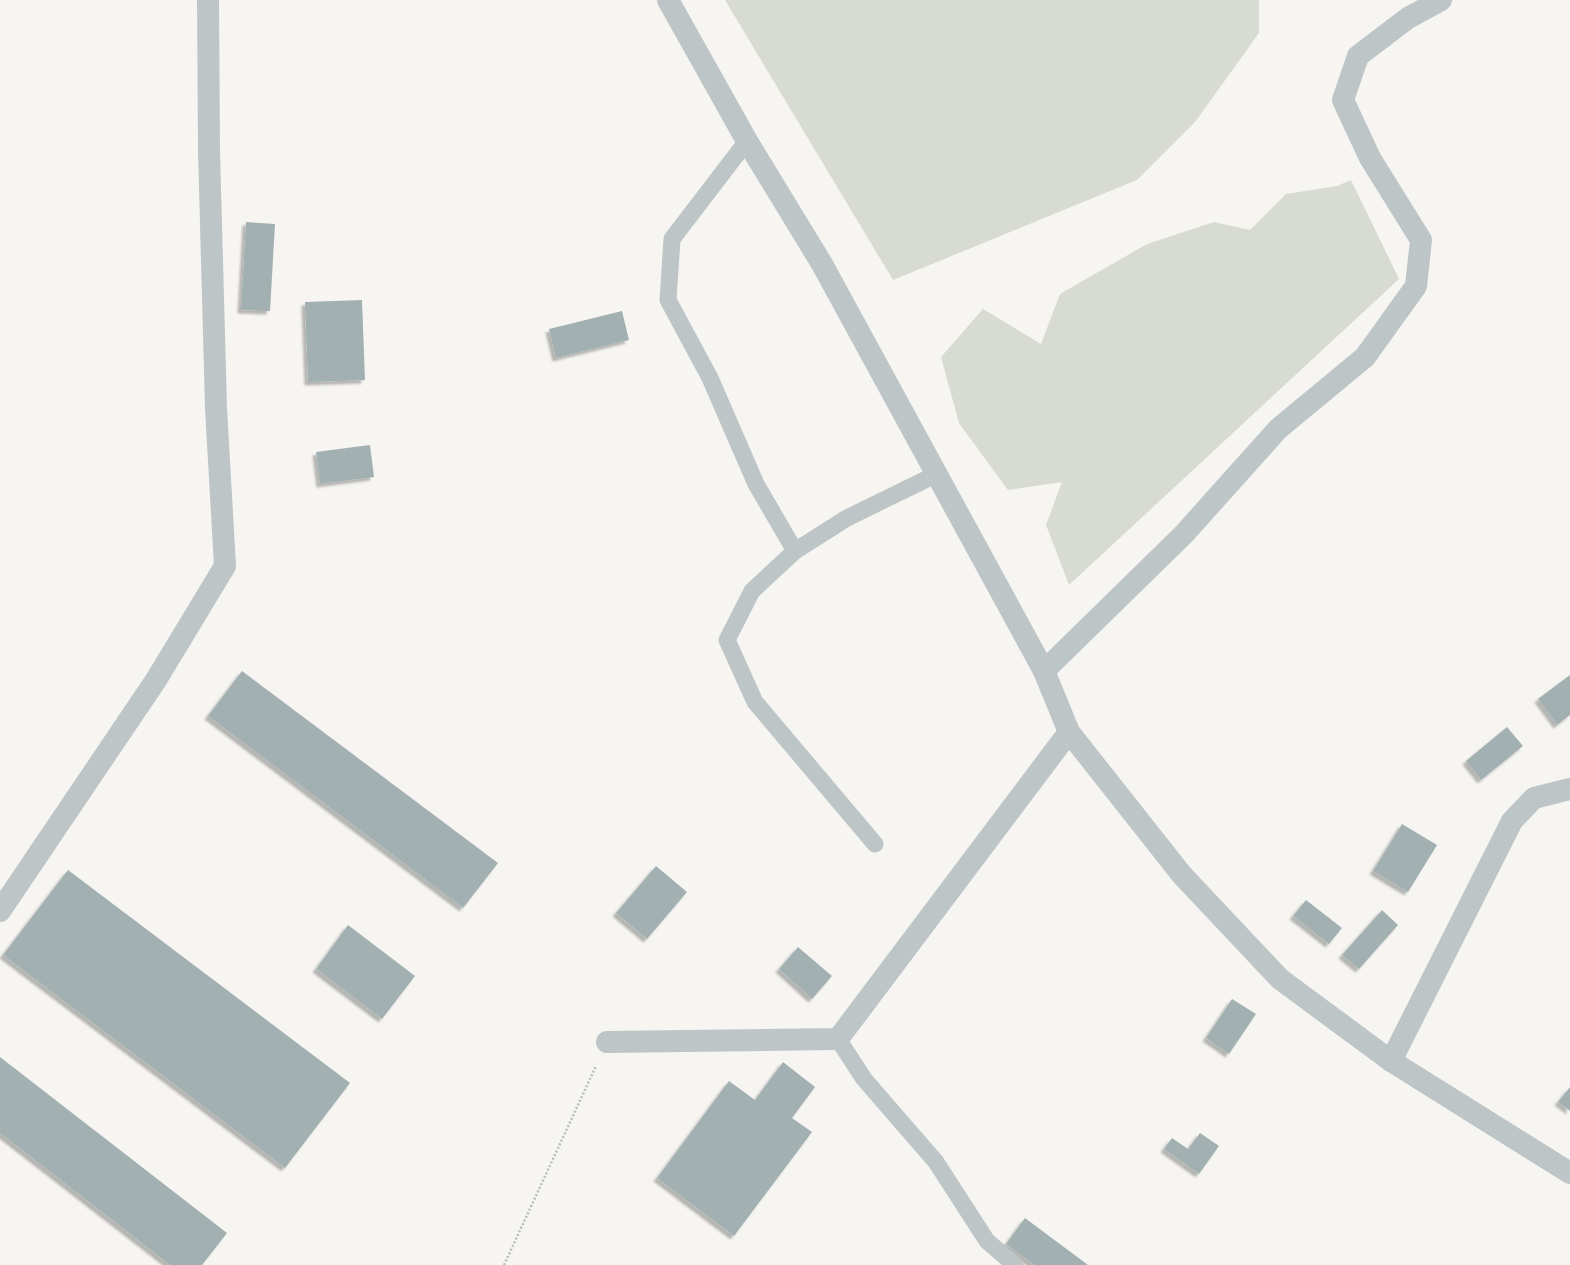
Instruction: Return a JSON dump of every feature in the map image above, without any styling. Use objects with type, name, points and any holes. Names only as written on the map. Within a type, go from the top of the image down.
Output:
[{"type":"street","points":[[0,911],[156,680],[225,566],[216,408],[209,150],[208,0]]},
{"type":"street","points":[[668,0],[747,141],[822,264],[1044,671],[1069,732],[1182,875],[1280,979],[1391,1062],[1570,1173]]},
{"type":"street","points":[[1044,671],[1184,534],[1278,429],[1365,357],[1416,286],[1421,240],[1370,158],[1343,100],[1358,56],[1408,18],[1441,0]]},
{"type":"street","points":[[607,1042],[838,1039],[1069,732]]},
{"type":"street","points":[[1391,1062],[1512,821],[1534,798],[1570,789]]},
{"type":"lane","points":[[747,141],[672,239],[668,300],[710,378],[756,484],[795,551]]},
{"type":"lane","points":[[875,844],[755,702],[726,640],[752,591],[795,551],[847,518],[937,474]]},
{"type":"lane","points":[[838,1039],[864,1079],[936,1162],[987,1241],[1015,1265]]},
{"type":"path","points":[[504,1265],[607,1042]]},
{"type":"shaded area","points":[[725,0],[1259,0],[1259,33],[1195,122],[1137,180],[893,280]]},
{"type":"shaded area","points":[[1351,180],[1399,279],[1069,585],[1046,525],[1062,482],[1008,490],[959,423],[941,357],[983,309],[1041,344],[1060,294],[1147,244],[1214,222],[1250,230],[1286,194],[1337,186]]},
{"type":"building","points":[[246,222],[275,224],[270,311],[241,310]]},
{"type":"building","points":[[362,300],[365,380],[308,382],[305,302]]},
{"type":"building","points":[[622,311],[629,340],[556,358],[549,329]]},
{"type":"building","points":[[370,445],[374,477],[320,484],[316,452]]},
{"type":"building","points":[[242,671],[498,863],[463,908],[208,716]]},
{"type":"building","points":[[1570,675],[1570,715],[1557,725],[1538,699]]},
{"type":"building","points":[[1507,727],[1523,746],[1481,780],[1466,761]]},
{"type":"building","points":[[1402,824],[1437,845],[1408,892],[1373,871]]},
{"type":"building","points":[[656,866],[687,892],[647,939],[616,913]]},
{"type":"building","points":[[68,870],[350,1083],[285,1168],[3,955]]},
{"type":"building","points":[[1306,900],[1342,928],[1329,944],[1293,916]]},
{"type":"building","points":[[1382,910],[1398,925],[1359,969],[1342,955]]},
{"type":"building","points":[[348,925],[415,976],[382,1019],[316,969]]},
{"type":"building","points":[[798,947],[832,976],[812,999],[779,969]]},
{"type":"building","points":[[1232,999],[1256,1014],[1229,1054],[1206,1038]]},
{"type":"building","points":[[0,1057],[227,1233],[202,1265],[170,1265],[0,1133]]},
{"type":"building","points":[[783,1062],[815,1087],[792,1118],[812,1132],[734,1236],[657,1178],[729,1081],[755,1100]]},
{"type":"building","points":[[1570,1087],[1570,1111],[1558,1102]]},
{"type":"building","points":[[1200,1133],[1219,1146],[1199,1174],[1164,1149],[1172,1138],[1188,1149]]},
{"type":"building","points":[[1025,1218],[1088,1265],[1034,1265],[1006,1244]]}]
